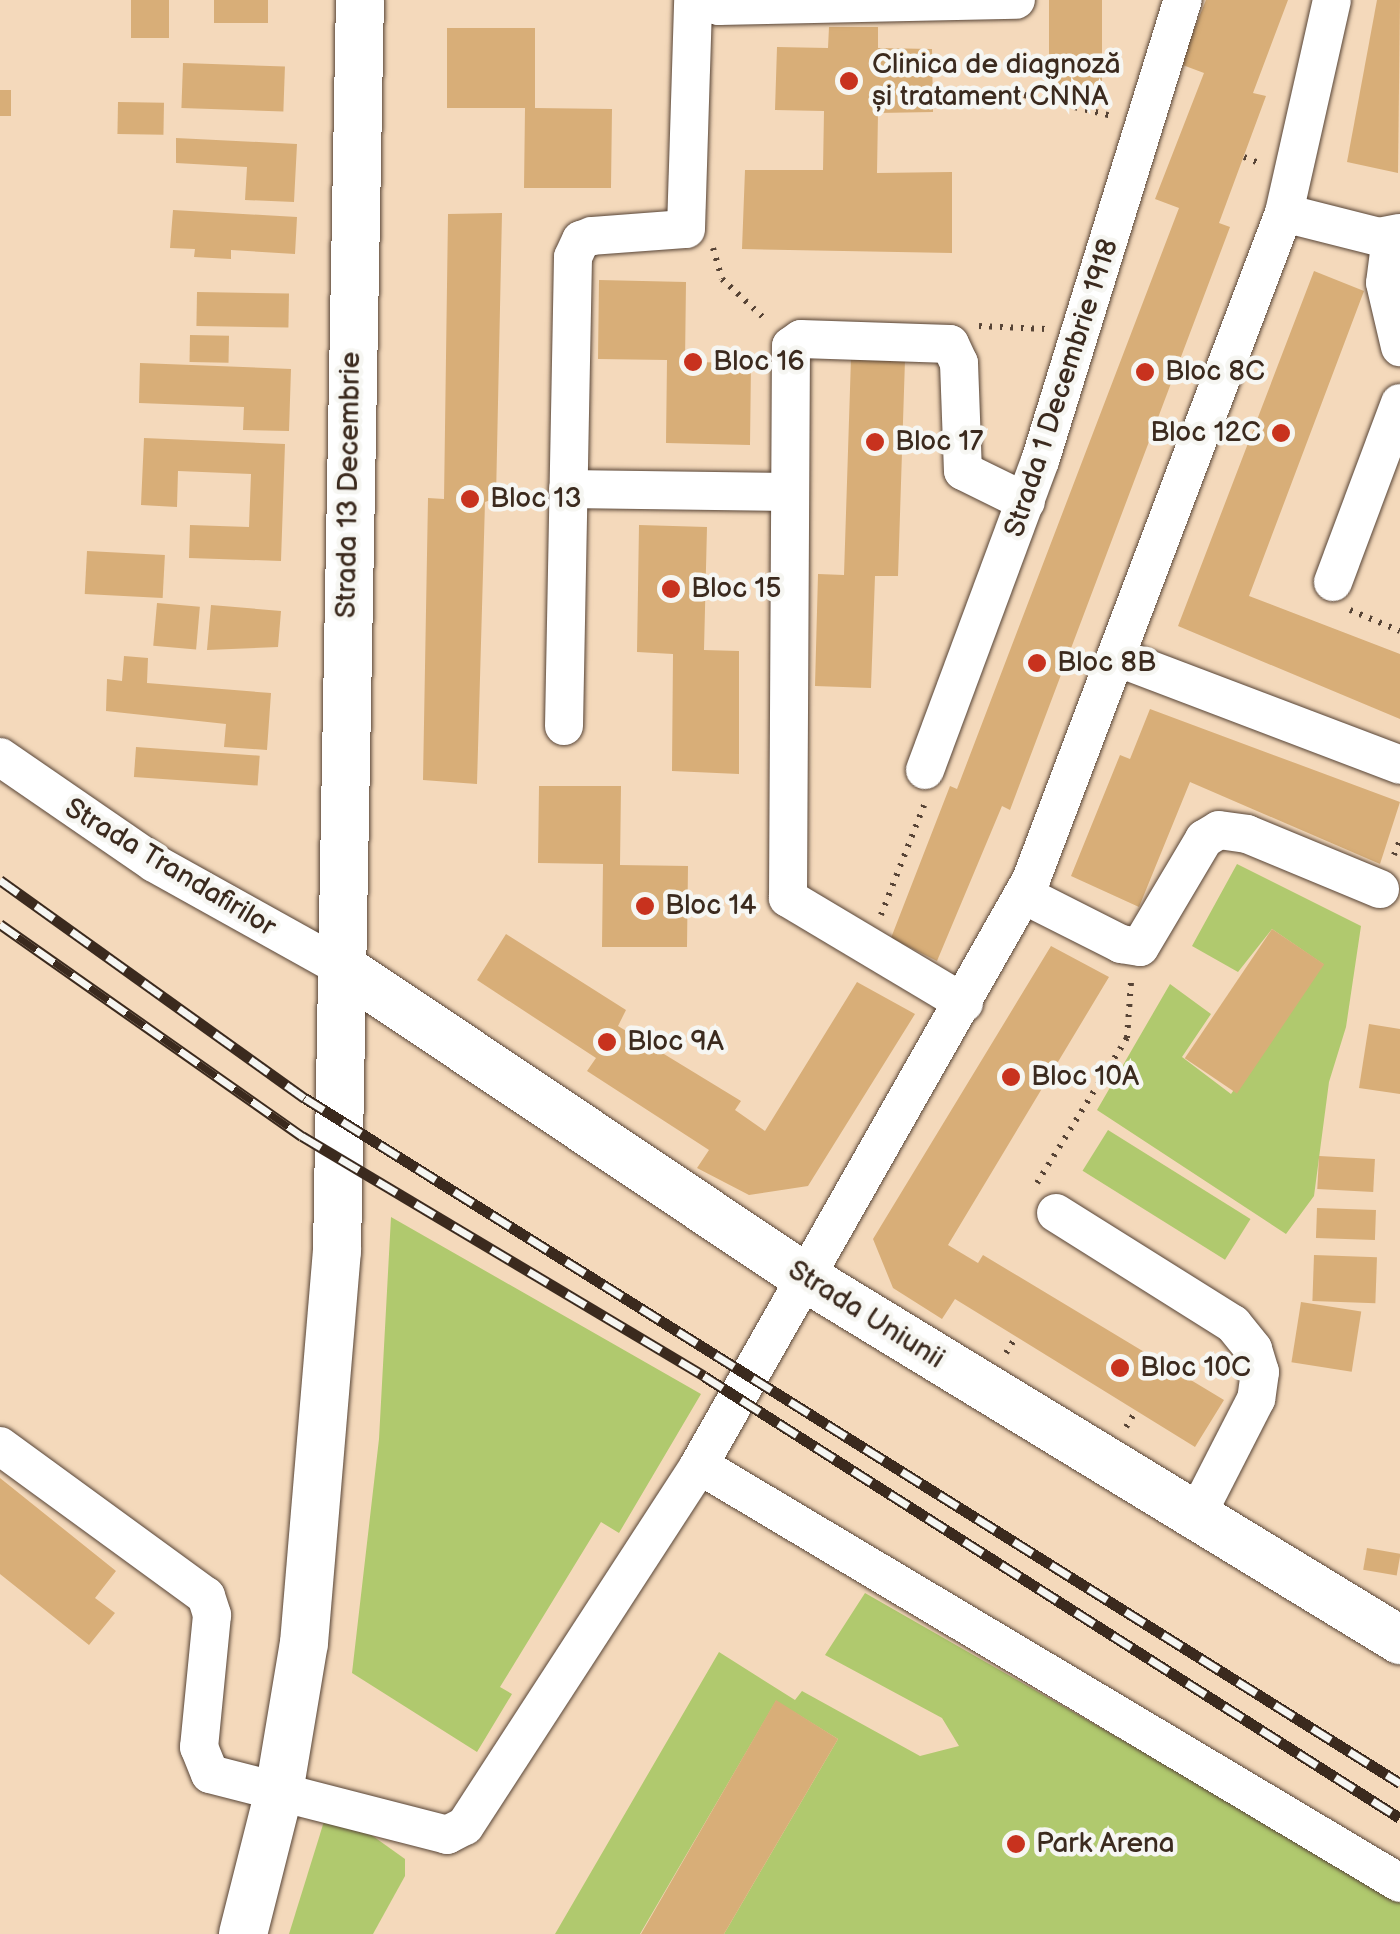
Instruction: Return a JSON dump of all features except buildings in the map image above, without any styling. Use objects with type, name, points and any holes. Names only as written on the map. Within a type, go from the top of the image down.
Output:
[{"type":"main road","name":"Strada 13 Decembrie","points":[[243,1934],[278,1792],[304,1643],[326,1436],[346,970],[345,666],[360,0]]},
{"type":"main road","name":"Strada Uniunii","points":[[346,970],[806,1278],[1194,1520],[1400,1640]]},
{"type":"street","points":[[564,726],[575,248],[592,236],[686,229],[694,0],[738,6],[1016,0]]},
{"type":"street","name":"Strada 1 Decembrie 1918","points":[[925,770],[1026,502],[1183,0]]},
{"type":"street","points":[[0,1446],[87,1515],[195,1582],[212,1615],[202,1764],[210,1774],[447,1835],[457,1832],[550,1703],[698,1465],[1024,894],[1119,658],[1284,212],[1332,0]]},
{"type":"street","points":[[1284,212],[1396,235],[1386,283],[1400,347]]},
{"type":"street","points":[[964,1004],[801,912],[786,888],[788,492],[793,344],[946,341],[959,364],[962,470],[1026,502]]},
{"type":"street","points":[[1333,582],[1400,403]]},
{"type":"street","points":[[568,489],[788,492]]},
{"type":"street","points":[[1119,658],[1400,765]]},
{"type":"street","name":"Strada Trandafirilor","points":[[0,757],[154,863],[346,970]]},
{"type":"street","points":[[1024,894],[1128,947],[1146,942],[1204,838],[1220,830],[1247,834],[1380,888]]},
{"type":"street","points":[[1056,1213],[1233,1324],[1252,1349],[1260,1372],[1256,1399],[1194,1520]]},
{"type":"street","points":[[698,1465],[1400,1883]]},
{"type":"path","points":[[1024,95],[1147,124]]},
{"type":"path","points":[[686,229],[706,238],[725,283],[793,344]]},
{"type":"path","points":[[946,341],[972,326],[1082,330]]},
{"type":"path","points":[[868,949],[932,785],[925,770]]},
{"type":"path","points":[[1056,1213],[1030,1195],[1127,1038],[1133,1011],[1128,947]]},
{"type":"green space","points":[[1237,864],[1361,926],[1346,1027],[1329,1082],[1314,1196],[1286,1234],[1097,1110],[1170,984],[1211,1014],[1182,1057],[1231,1094],[1323,964],[1272,929],[1238,972],[1192,946]]},
{"type":"green space","points":[[1108,1130],[1250,1219],[1225,1260],[1083,1171]]},
{"type":"green space","points":[[391,1217],[701,1394],[619,1533],[601,1522],[500,1687],[512,1694],[477,1752],[352,1673],[379,1439]]},
{"type":"green space","points":[[865,1593],[1400,1899],[1400,1934],[724,1934],[838,1739],[776,1701],[640,1934],[555,1934],[719,1652],[795,1700],[802,1691],[920,1756],[959,1746],[942,1718],[825,1655]]},
{"type":"green space","points":[[326,1815],[349,1819],[405,1859],[405,1876],[373,1934],[289,1934]]},
{"type":"railway","points":[[0,880],[305,1098],[1400,1783]]},
{"type":"railway","points":[[0,924],[302,1136],[704,1376],[1400,1818]]},
{"type":"place","name":"Clinica de diagnoză și tratament CNNA","points":[[849,81]]},
{"type":"place","name":"Bloc 16","points":[[693,362]]},
{"type":"place","name":"Bloc 8C","points":[[1145,372]]},
{"type":"place","name":"Bloc 12C","points":[[1281,433]]},
{"type":"place","name":"Bloc 17","points":[[875,442]]},
{"type":"place","name":"Bloc 13","points":[[470,499]]},
{"type":"place","name":"Bloc 15","points":[[671,589]]},
{"type":"place","name":"Bloc 8B","points":[[1037,663]]},
{"type":"place","name":"Bloc 14","points":[[645,906]]},
{"type":"place","name":"Bloc 9A","points":[[607,1042]]},
{"type":"place","name":"Bloc 10A","points":[[1011,1077]]},
{"type":"place","name":"Bloc 10C","points":[[1120,1368]]},
{"type":"place","name":"Park Arena","points":[[1016,1844]]}]
